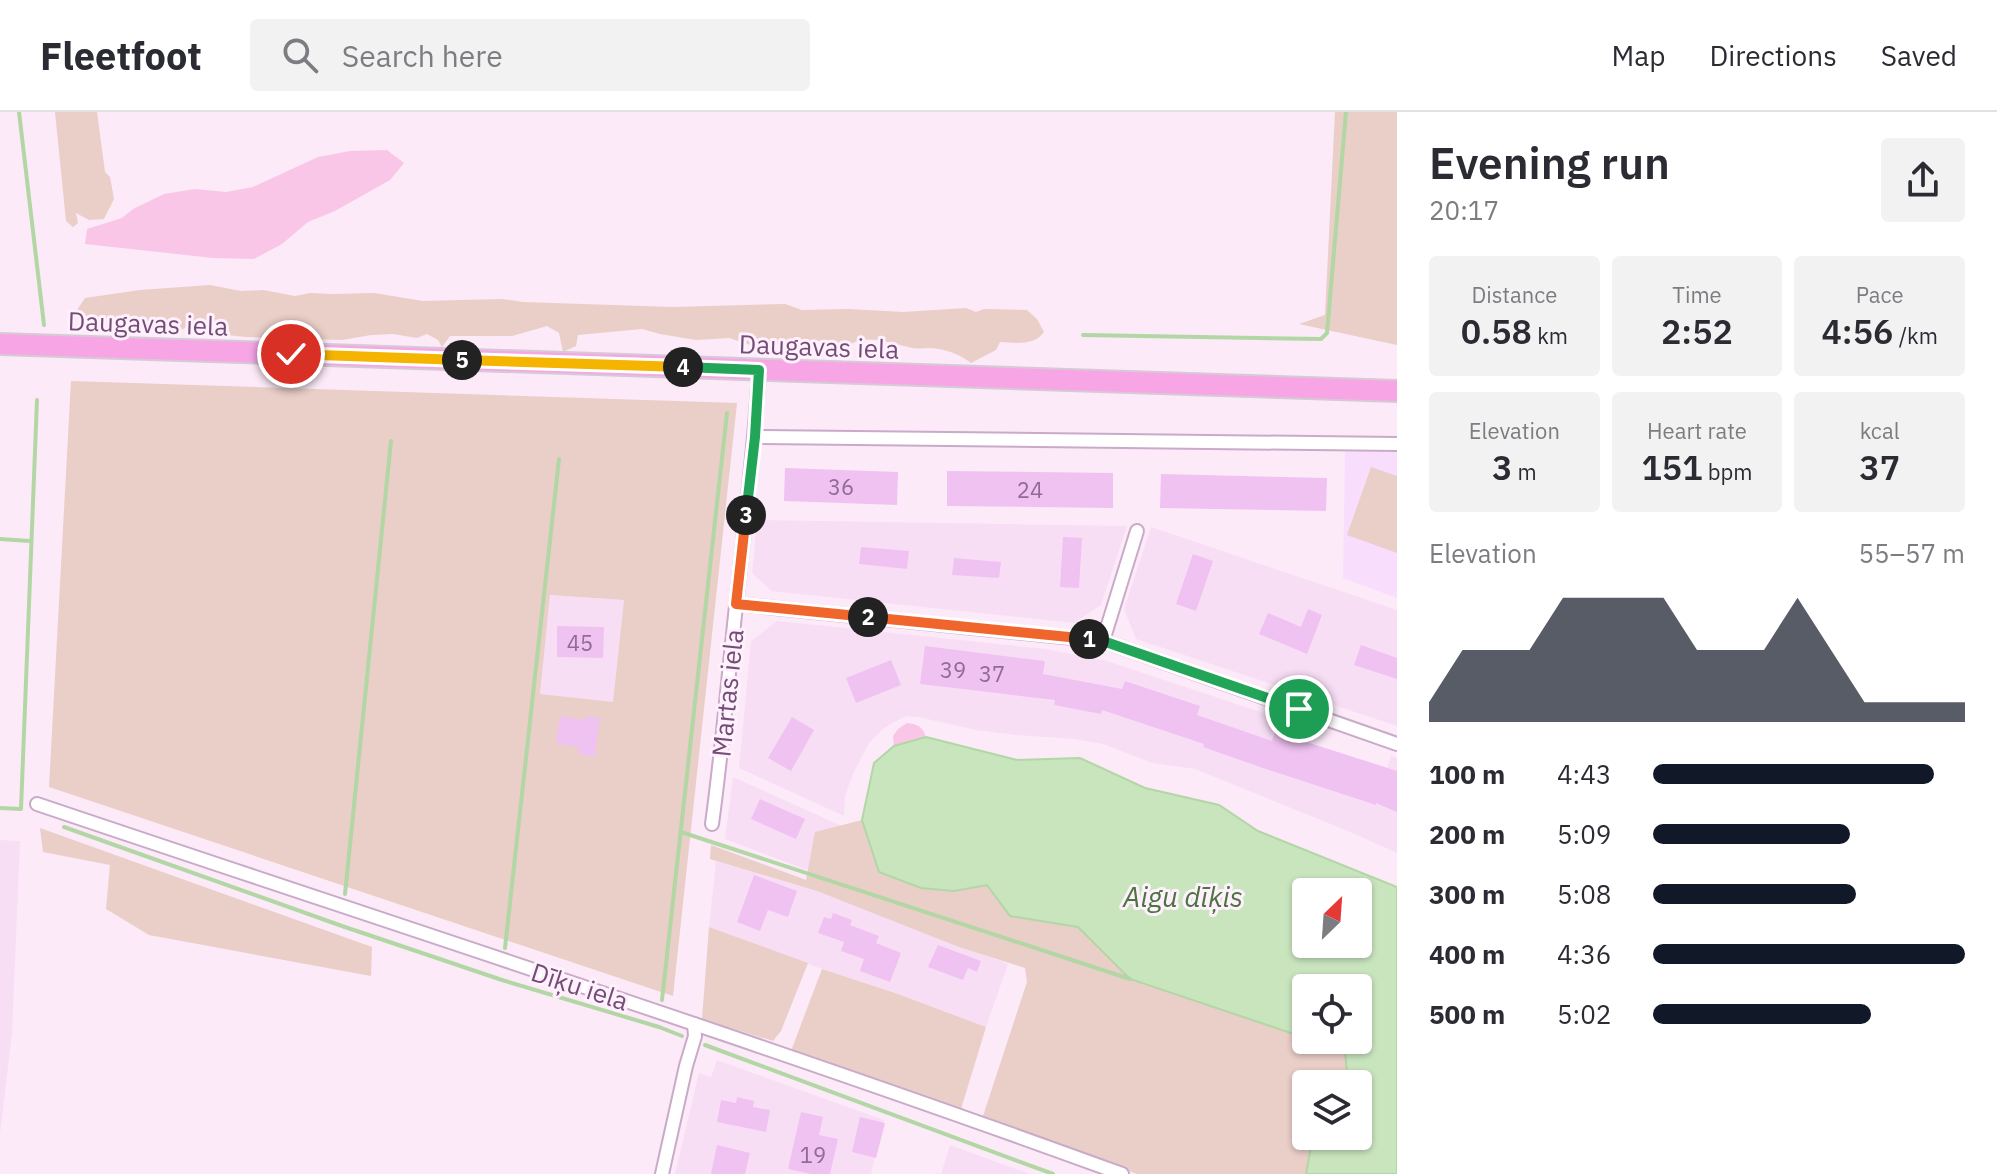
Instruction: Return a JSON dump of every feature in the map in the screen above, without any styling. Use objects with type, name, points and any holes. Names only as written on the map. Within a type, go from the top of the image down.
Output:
[{"type":"main road","name":"Daugavas iela","points":[[0,344],[1397,391]]},
{"type":"street","name":"Martas iela","points":[[712,824],[755,437],[759,370]]},
{"type":"street","points":[[755,437],[1397,444]]},
{"type":"street","points":[[1103,641],[1137,531]]},
{"type":"street","points":[[736,604],[1103,641],[1397,744]]},
{"type":"street","name":"Dīķu iela","points":[[37,804],[694,1024],[1122,1174]]},
{"type":"street","points":[[662,1174],[695,1036],[694,1024]]},
{"type":"shaded area","points":[[55,112],[97,112],[105,172],[110,177],[114,199],[104,219],[89,220],[76,213],[78,223],[73,227],[66,221]]},
{"type":"shaded area","points":[[1335,112],[1397,112],[1397,345],[1299,324],[1325,315]]},
{"type":"shaded area","points":[[210,285],[295,296],[310,293],[374,293],[423,301],[502,299],[672,307],[785,304],[802,310],[903,312],[966,308],[976,312],[984,309],[1027,310],[1037,319],[1044,332],[1030,342],[1000,342],[996,350],[971,363],[941,350],[875,340],[859,341],[840,349],[837,341],[828,340],[754,346],[729,338],[696,340],[642,329],[578,335],[576,346],[563,352],[559,333],[547,326],[512,336],[450,336],[442,347],[438,340],[427,334],[417,338],[393,334],[342,340],[207,333],[195,323],[175,333],[80,324],[77,310],[85,298]]},
{"type":"shaded area","points":[[71,381],[737,403],[673,996],[49,787]],"holes":[[[550,595],[624,600],[613,702],[540,694]]]},
{"type":"shaded area","points":[[1345,451],[1397,452],[1397,598],[1343,578]]},
{"type":"shaded area","points":[[1371,467],[1397,476],[1397,553],[1347,535]]},
{"type":"shaded area","points":[[757,520],[1127,526],[1101,605],[1074,623],[771,591],[752,573]]},
{"type":"shaded area","points":[[1151,527],[1397,610],[1397,726],[1136,639],[1124,609]]},
{"type":"shaded area","points":[[550,595],[624,600],[613,703],[540,694]]},
{"type":"shaded area","points":[[777,621],[1046,649],[1107,661],[1279,718],[1275,732],[1387,768],[1391,756],[1397,758],[1397,853],[1195,769],[1152,763],[1103,744],[976,730],[907,716],[883,729],[869,743],[845,796],[844,816],[739,768],[751,641]]},
{"type":"shaded area","points":[[733,777],[842,826],[826,877],[725,839]]},
{"type":"shaded area","points":[[862,820],[879,872],[954,891],[987,885],[1010,916],[1078,927],[1130,979],[1292,1033],[1292,1054],[1345,1054],[1346,1070],[1292,1070],[1292,1150],[1310,1150],[1306,1174],[1137,1174],[983,1116],[1027,982],[1025,968],[959,947],[817,891],[710,859],[711,845],[806,880],[815,832]]},
{"type":"shaded area","points":[[40,828],[372,947],[371,976],[149,935],[106,909],[110,865],[43,852]]},
{"type":"shaded area","points":[[0,840],[20,841],[12,1034],[0,1134]]},
{"type":"shaded area","points":[[716,861],[817,891],[1008,964],[986,1027],[709,927]]},
{"type":"shaded area","points":[[709,927],[808,963],[781,1031],[773,1041],[702,1019]]},
{"type":"shaded area","points":[[822,969],[986,1027],[961,1109],[791,1051]]},
{"type":"shaded area","points":[[717,1060],[884,1120],[871,1174],[675,1174],[699,1073],[711,1077]]},
{"type":"shaded area","points":[[950,1145],[1030,1174],[941,1174]]},
{"type":"sand","points":[[387,150],[404,163],[390,180],[335,211],[308,222],[282,244],[254,259],[213,258],[85,244],[87,229],[122,218],[164,194],[195,189],[226,192],[253,187],[318,157],[350,151]]},
{"type":"sand","points":[[907,723],[919,726],[926,737],[894,746],[893,736]]},
{"type":"water","name":"Aigu dīķis","points":[[926,737],[1017,760],[1080,758],[1145,788],[1219,805],[1258,831],[1397,887],[1397,1174],[1306,1174],[1310,1150],[1372,1150],[1372,1070],[1347,1070],[1345,1054],[1372,1054],[1372,974],[1292,974],[1292,1033],[1130,979],[1078,927],[1010,916],[987,885],[954,891],[921,888],[879,872],[862,820],[874,763],[894,746]]},
{"type":"building","points":[[785,468],[898,472],[897,505],[784,501]]},
{"type":"building","points":[[947,471],[1113,473],[1113,508],[947,506]]},
{"type":"building","points":[[1161,474],[1327,478],[1326,511],[1160,508]]},
{"type":"building","points":[[1063,537],[1082,538],[1079,588],[1060,587]]},
{"type":"building","points":[[861,547],[909,551],[907,569],[859,564]]},
{"type":"building","points":[[1193,554],[1213,561],[1196,611],[1176,604]]},
{"type":"building","points":[[954,558],[1001,562],[999,578],[952,575]]},
{"type":"building","points":[[1308,609],[1322,615],[1307,654],[1259,634],[1268,613],[1301,627]]},
{"type":"building","points":[[557,626],[604,627],[603,658],[557,657]]},
{"type":"building","points":[[1361,645],[1397,658],[1397,679],[1354,665]]},
{"type":"building","points":[[925,646],[1045,661],[1043,674],[1122,689],[1125,681],[1200,706],[1197,715],[1272,741],[1275,732],[1397,771],[1397,812],[1102,710],[1101,714],[1054,705],[1055,700],[920,684]]},
{"type":"building","points":[[891,660],[901,685],[856,703],[846,678]]},
{"type":"building","points":[[560,716],[585,720],[585,716],[600,718],[595,757],[578,754],[579,747],[556,744]]},
{"type":"building","points":[[792,717],[814,730],[791,771],[768,758]]},
{"type":"building","points":[[760,799],[805,819],[796,839],[751,819]]},
{"type":"building","points":[[754,875],[797,891],[788,917],[768,910],[760,931],[737,922]]},
{"type":"building","points":[[833,913],[852,920],[850,925],[879,936],[876,943],[901,953],[890,982],[860,971],[864,959],[841,951],[844,942],[818,933],[824,917],[831,919]]},
{"type":"building","points":[[938,945],[981,961],[977,972],[968,968],[963,980],[928,967]]},
{"type":"building","points":[[737,1097],[754,1101],[753,1107],[770,1110],[766,1132],[717,1122],[721,1100],[736,1103]]},
{"type":"building","points":[[801,1112],[823,1117],[819,1135],[838,1139],[830,1174],[788,1169]]},
{"type":"building","points":[[860,1117],[885,1123],[876,1158],[852,1152]]},
{"type":"building","points":[[717,1145],[750,1153],[745,1174],[711,1174]]},
{"type":"waterway","points":[[19,112],[44,325]]},
{"type":"waterway","points":[[1083,335],[1321,339],[1327,333],[1346,112]]},
{"type":"waterway","points":[[0,808],[21,809],[37,400]]},
{"type":"waterway","points":[[662,1000],[727,413]]},
{"type":"waterway","points":[[345,894],[391,441]]},
{"type":"waterway","points":[[505,948],[559,459]]},
{"type":"waterway","points":[[0,539],[30,541]]},
{"type":"waterway","points":[[64,827],[342,926],[682,1036]]},
{"type":"waterway","points":[[681,832],[1130,979]]},
{"type":"waterway","points":[[705,1045],[1053,1174]]},
{"type":"route","points":[[291,354],[759,370],[755,437],[736,604],[1103,641],[1299,709]]}]
